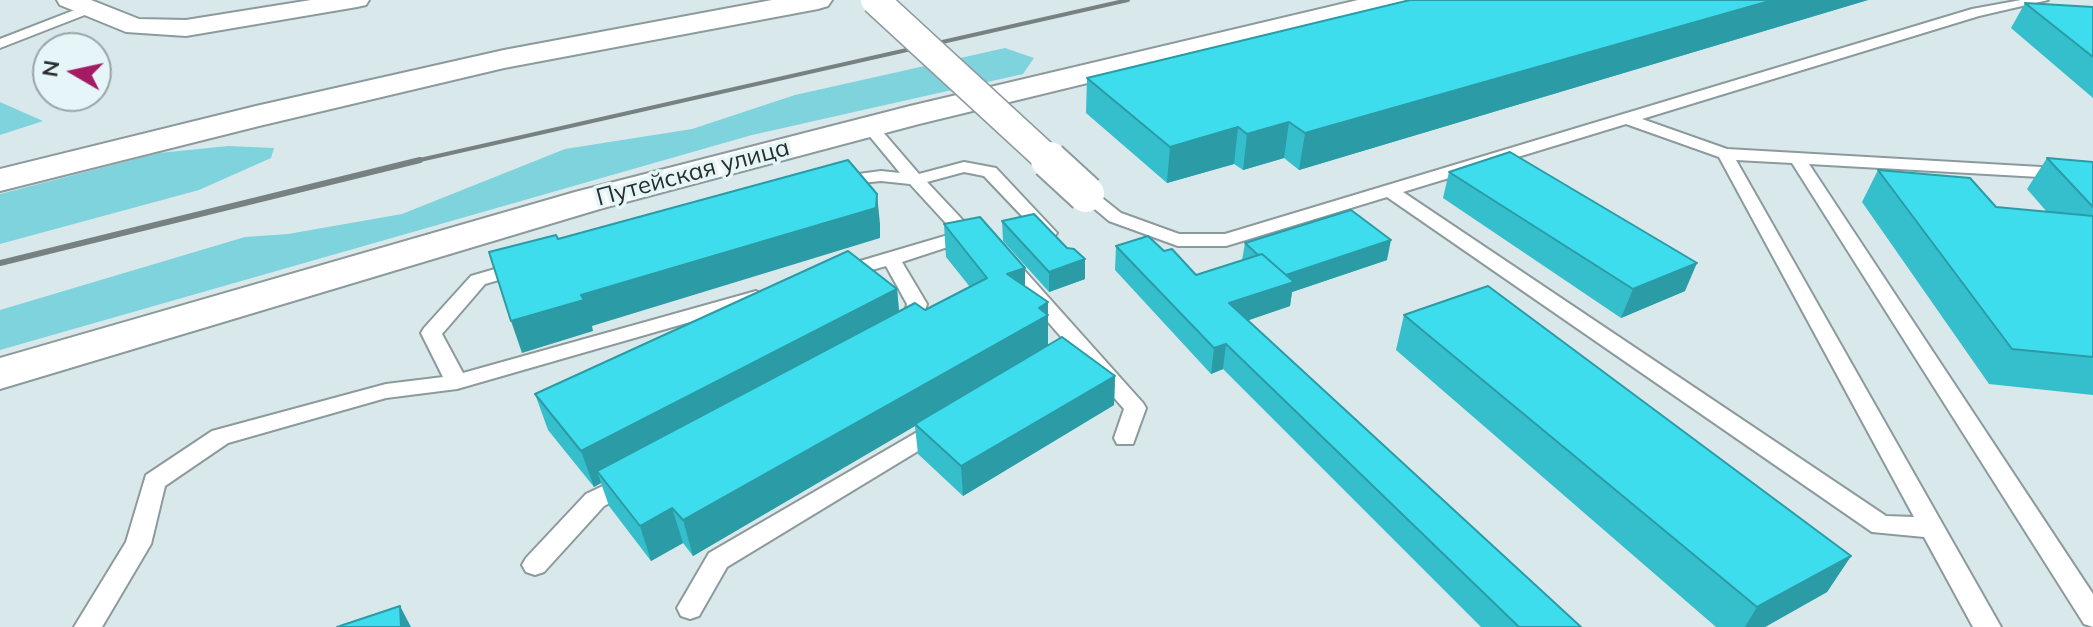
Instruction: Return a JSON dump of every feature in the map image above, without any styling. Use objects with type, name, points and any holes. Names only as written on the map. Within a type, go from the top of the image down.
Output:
[{"type":"main road","points":[[0,180],[256,116],[504,59],[818,0]]},
{"type":"main road","name":"Путейская улица","points":[[0,374],[589,200],[870,127],[1394,0]]},
{"type":"street","points":[[80,4],[135,27],[186,28],[357,0]]},
{"type":"street","points":[[875,0],[1086,194]]},
{"type":"lane","points":[[1086,194],[1115,217],[1149,231],[1178,240],[1226,240],[1977,12],[2042,0]]},
{"type":"lane","points":[[0,44],[80,4]]},
{"type":"lane","points":[[1625,118],[1725,154],[2093,175]]},
{"type":"lane","points":[[870,127],[967,235],[995,249],[1135,408],[1125,438]]},
{"type":"lane","points":[[1725,154],[1987,627]]},
{"type":"lane","points":[[1797,158],[2093,616]]},
{"type":"lane","points":[[819,187],[848,179],[881,176],[915,180],[964,167],[990,172],[1065,251]]},
{"type":"lane","points":[[1388,189],[1881,525],[1933,528]]},
{"type":"lane","points":[[816,280],[967,235]]},
{"type":"lane","points":[[891,259],[917,304],[913,328],[899,335]]},
{"type":"lane","points":[[457,382],[431,333],[478,280],[537,263]]},
{"type":"lane","points":[[88,627],[138,544],[154,481],[220,437],[386,391],[457,382],[772,293]]},
{"type":"lane","points":[[1052,359],[1078,343]]},
{"type":"lane","points":[[690,608],[718,560],[958,416]]},
{"type":"lane","points":[[535,565],[595,500],[650,470]]},
{"type":"shaded area","points":[[1005,48],[1034,58],[1023,74],[752,135],[0,350],[0,310],[245,237],[288,234],[402,214],[565,149],[692,129],[795,95]]},
{"type":"shaded area","points":[[0,102],[43,121],[0,135]]},
{"type":"shaded area","points":[[228,146],[274,148],[271,158],[199,190],[0,244],[0,194],[159,153]]},
{"type":"building","points":[[1410,0],[1773,0],[1305,133],[1289,122],[1247,134],[1238,127],[1170,147],[1087,78]]},
{"type":"building","points":[[2025,3],[2093,7],[2093,57]]},
{"type":"building","points":[[1510,152],[1697,263],[1633,289],[1449,172]]},
{"type":"building","points":[[2047,158],[2093,162],[2093,207]]},
{"type":"building","points":[[848,160],[877,194],[876,208],[581,295],[584,300],[511,321],[489,252],[556,235],[558,239]]},
{"type":"building","points":[[1878,170],[1970,178],[1996,207],[2093,216],[2093,357],[2012,349]]},
{"type":"building","points":[[1351,210],[1391,240],[1286,275],[1245,243]]},
{"type":"building","points":[[1034,214],[1067,248],[1074,249],[1085,259],[1049,272],[1002,221]]},
{"type":"building","points":[[980,217],[1025,268],[1007,274],[1048,302],[1039,308],[1048,315],[683,520],[672,508],[640,526],[597,471],[915,303],[925,310],[987,278],[944,224]]},
{"type":"building","points":[[1148,236],[1164,251],[1172,249],[1196,275],[1262,254],[1294,282],[1229,303],[1581,627],[1519,627],[1226,344],[1214,348],[1116,246]]},
{"type":"building","points":[[848,251],[897,289],[581,451],[535,394]]},
{"type":"building","points":[[1488,286],[1851,556],[1757,607],[1404,315]]},
{"type":"building","points":[[1062,337],[1115,376],[961,466],[915,424]]},
{"type":"building","points":[[400,606],[401,627],[337,627]]},
{"type":"railway","points":[[411,162],[1128,0]]},
{"type":"railway","points":[[0,263],[420,160]]}]
